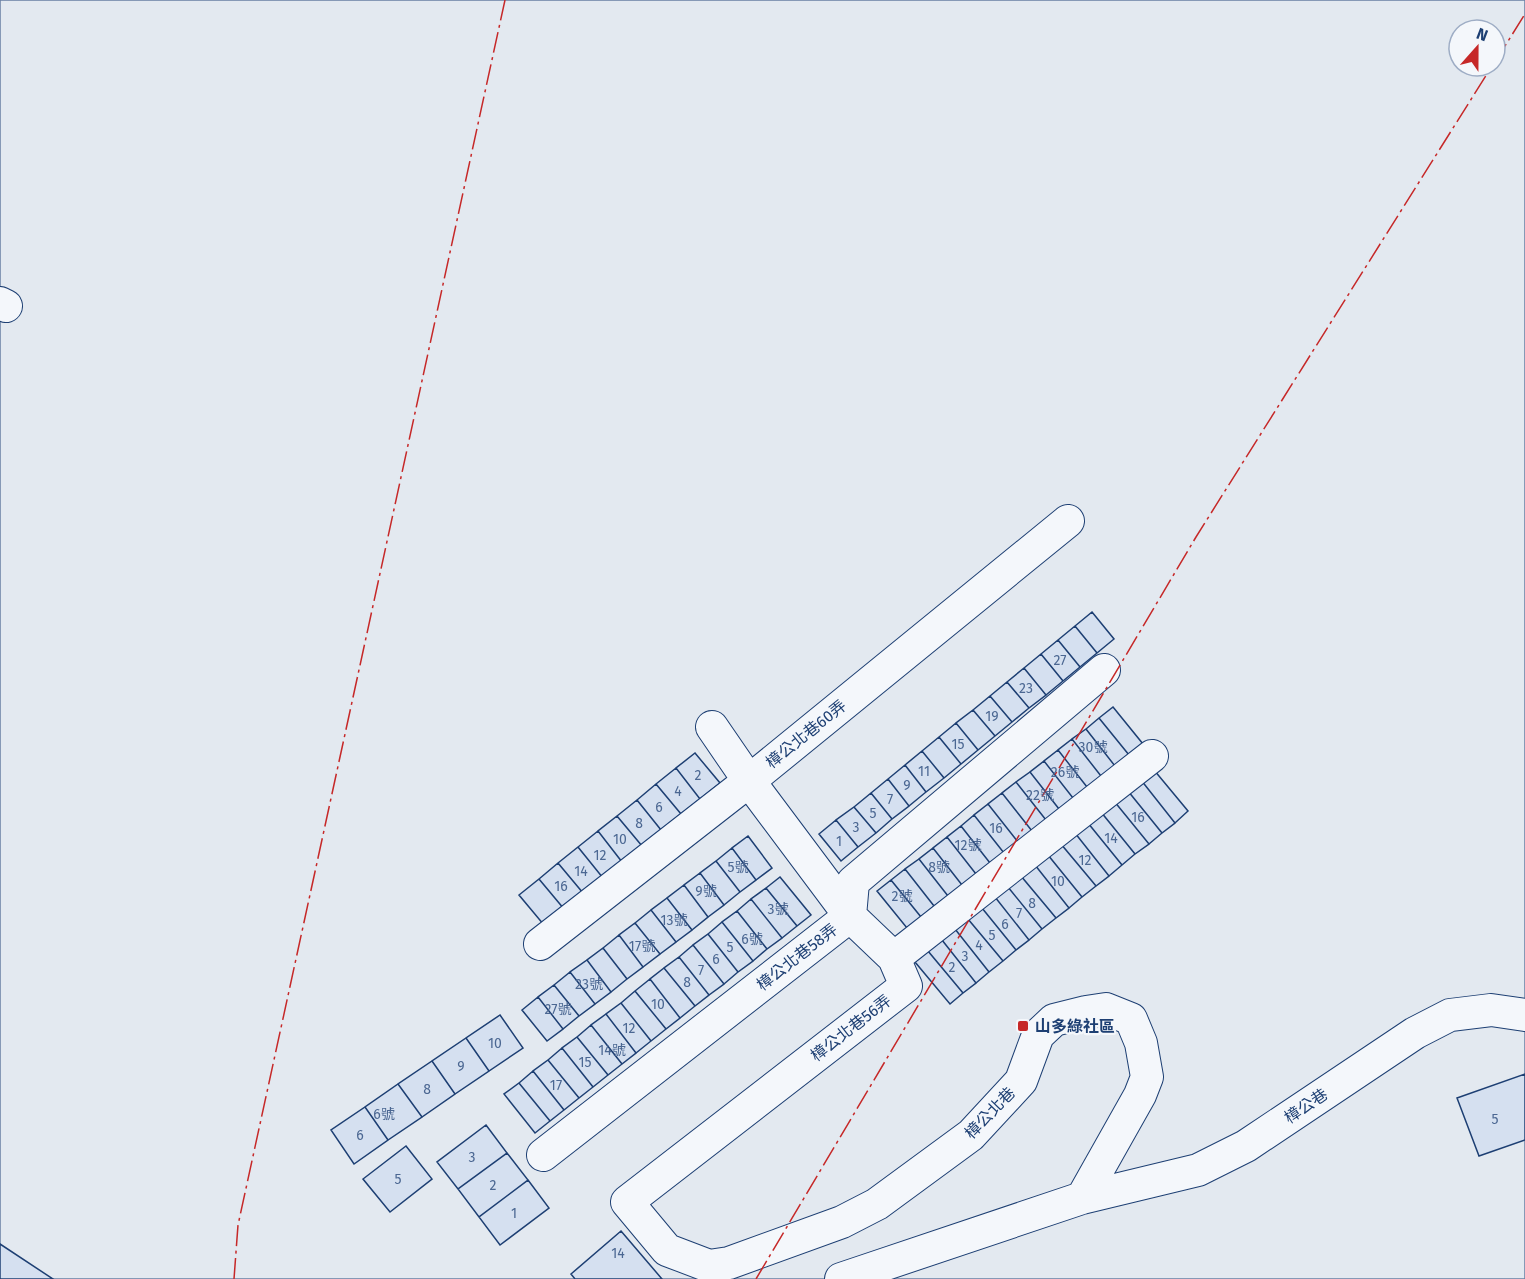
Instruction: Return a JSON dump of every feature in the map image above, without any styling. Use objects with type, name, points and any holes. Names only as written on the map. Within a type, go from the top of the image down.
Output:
[{"type":"street","name":"樟公北巷60弄","points":[[540,944],[749,781],[1068,521]]},
{"type":"street","name":"樟公北巷58弄","points":[[543,1155],[850,916],[853,882],[1104,670]]},
{"type":"street","points":[[712,728],[850,916],[894,958],[1152,756]]},
{"type":"street","name":"樟公北巷56弄","points":[[627,1202],[906,986],[894,958]]},
{"type":"street","name":"樟公北巷","points":[[627,1202],[667,1250],[709,1266],[729,1263],[842,1222],[877,1204],[971,1135],[1021,1081],[1038,1035],[1054,1020],[1106,1009],[1131,1019],[1141,1043],[1148,1077],[1082,1198]]},
{"type":"street","name":"樟公巷","points":[[1082,1198],[1198,1170],[1237,1151],[1415,1033],[1450,1015],[1491,1010],[1525,1015]]},
{"type":"street","points":[[841,1279],[1082,1198]]},
{"type":"shaded area","points":[[0,0],[1525,0],[1525,1279],[0,1279]]},
{"type":"building","points":[[1092,612],[1114,639],[1097,653],[1075,626]]},
{"type":"building","points":[[1075,626],[1097,653],[1080,667],[1058,640]]},
{"type":"building","points":[[1058,640],[1080,667],[1063,681],[1041,654]]},
{"type":"building","points":[[1041,654],[1063,681],[1046,695],[1024,668]]},
{"type":"building","points":[[1024,668],[1046,695],[1029,708],[1007,682]]},
{"type":"building","points":[[1007,682],[1029,708],[1012,722],[990,696]]},
{"type":"building","points":[[990,696],[1012,722],[995,736],[973,710]]},
{"type":"building","points":[[1113,707],[1143,744],[1129,755],[1099,718]]},
{"type":"building","points":[[973,710],[995,736],[978,750],[956,723]]},
{"type":"building","points":[[1099,718],[1129,755],[1115,766],[1086,729]]},
{"type":"building","points":[[956,723],[978,750],[961,764],[939,737]]},
{"type":"building","points":[[1086,729],[1115,766],[1101,776],[1072,739]]},
{"type":"building","points":[[939,737],[961,764],[944,778],[922,751]]},
{"type":"building","points":[[1072,739],[1101,776],[1087,787],[1058,750]]},
{"type":"building","points":[[1058,750],[1087,787],[1073,798],[1044,761]]},
{"type":"building","points":[[922,751],[944,778],[926,792],[905,765]]},
{"type":"building","points":[[695,753],[720,783],[700,799],[676,768]]},
{"type":"building","points":[[1044,761],[1073,798],[1059,809],[1030,772]]},
{"type":"building","points":[[905,765],[926,792],[909,806],[888,779]]},
{"type":"building","points":[[676,768],[700,799],[681,814],[656,784]]},
{"type":"building","points":[[1154,770],[1188,811],[1175,823],[1141,780]]},
{"type":"building","points":[[1030,772],[1059,809],[1046,820],[1016,782]]},
{"type":"building","points":[[888,779],[909,806],[892,819],[871,793]]},
{"type":"building","points":[[1141,780],[1175,823],[1162,833],[1128,791]]},
{"type":"building","points":[[1016,782],[1046,820],[1032,831],[1002,793]]},
{"type":"building","points":[[656,784],[681,814],[661,830],[637,800]]},
{"type":"building","points":[[1128,791],[1162,833],[1149,844],[1114,801]]},
{"type":"building","points":[[871,793],[892,819],[876,833],[854,807]]},
{"type":"building","points":[[1002,793],[1032,831],[1018,842],[988,804]]},
{"type":"building","points":[[637,800],[661,830],[642,846],[617,816]]},
{"type":"building","points":[[1114,801],[1149,844],[1135,854],[1101,812]]},
{"type":"building","points":[[988,804],[1018,842],[1004,853],[974,815]]},
{"type":"building","points":[[854,807],[876,833],[858,847],[836,820]]},
{"type":"building","points":[[1101,812],[1135,854],[1122,865],[1088,823]]},
{"type":"building","points":[[974,815],[1004,853],[990,863],[961,826]]},
{"type":"building","points":[[617,816],[642,846],[622,862],[598,831]]},
{"type":"building","points":[[836,820],[858,847],[841,861],[819,834]]},
{"type":"building","points":[[1088,823],[1122,865],[1109,876],[1075,833]]},
{"type":"building","points":[[961,826],[990,863],[976,874],[947,837]]},
{"type":"building","points":[[598,831],[622,862],[603,878],[578,847]]},
{"type":"building","points":[[1075,833],[1109,876],[1096,886],[1061,844]]},
{"type":"building","points":[[748,836],[772,868],[756,880],[732,848]]},
{"type":"building","points":[[947,837],[976,874],[962,885],[933,848]]},
{"type":"building","points":[[1061,844],[1096,886],[1082,897],[1048,855]]},
{"type":"building","points":[[578,847],[603,878],[583,893],[558,863]]},
{"type":"building","points":[[732,848],[756,880],[740,892],[716,861]]},
{"type":"building","points":[[933,848],[962,885],[948,896],[919,859]]},
{"type":"building","points":[[1048,855],[1082,897],[1069,908],[1035,865]]},
{"type":"building","points":[[919,859],[948,896],[934,906],[905,869]]},
{"type":"building","points":[[716,861],[740,892],[724,905],[700,873]]},
{"type":"building","points":[[558,863],[583,893],[564,909],[539,879]]},
{"type":"building","points":[[1035,865],[1069,908],[1056,918],[1021,876]]},
{"type":"building","points":[[905,869],[934,906],[921,917],[891,880]]},
{"type":"building","points":[[700,873],[724,905],[708,917],[684,885]]},
{"type":"building","points":[[1021,876],[1056,918],[1042,929],[1008,887]]},
{"type":"building","points":[[780,877],[811,915],[797,926],[766,888]]},
{"type":"building","points":[[539,879],[564,909],[544,925],[519,895]]},
{"type":"building","points":[[891,880],[921,917],[907,928],[877,891]]},
{"type":"building","points":[[684,885],[708,917],[692,930],[667,898]]},
{"type":"building","points":[[1008,887],[1042,929],[1029,940],[995,897]]},
{"type":"building","points":[[766,888],[797,926],[782,938],[751,899]]},
{"type":"building","points":[[995,897],[1029,940],[1016,950],[982,908]]},
{"type":"building","points":[[667,898],[692,930],[676,942],[651,910]]},
{"type":"building","points":[[751,899],[782,938],[767,949],[737,911]]},
{"type":"building","points":[[982,908],[1016,950],[1003,961],[968,919]]},
{"type":"building","points":[[651,910],[676,942],[660,954],[635,923]]},
{"type":"building","points":[[737,911],[767,949],[753,961],[722,922]]},
{"type":"building","points":[[968,919],[1003,961],[989,972],[955,929]]},
{"type":"building","points":[[722,922],[753,961],[738,972],[708,934]]},
{"type":"building","points":[[635,923],[660,954],[643,967],[619,935]]},
{"type":"building","points":[[955,929],[989,972],[976,983],[942,940]]},
{"type":"building","points":[[708,934],[738,972],[724,984],[693,945]]},
{"type":"building","points":[[619,935],[643,967],[627,979],[603,948]]},
{"type":"building","points":[[942,940],[976,983],[963,993],[928,951]]},
{"type":"building","points":[[693,945],[724,984],[709,995],[679,957]]},
{"type":"building","points":[[603,948],[627,979],[611,992],[587,960]]},
{"type":"building","points":[[928,951],[963,993],[950,1004],[915,962]]},
{"type":"building","points":[[679,957],[709,995],[695,1006],[664,968]]},
{"type":"building","points":[[587,960],[611,992],[595,1004],[570,972]]},
{"type":"building","points":[[664,968],[695,1006],[680,1018],[650,979]]},
{"type":"building","points":[[570,972],[595,1004],[579,1016],[554,985]]},
{"type":"building","points":[[650,979],[680,1018],[666,1029],[635,991]]},
{"type":"building","points":[[554,985],[579,1016],[563,1029],[538,997]]},
{"type":"building","points":[[635,991],[666,1029],[651,1041],[621,1003]]},
{"type":"building","points":[[538,997],[563,1029],[547,1041],[522,1010]]},
{"type":"building","points":[[621,1003],[651,1041],[636,1053],[606,1014]]},
{"type":"building","points":[[606,1014],[636,1053],[622,1064],[591,1025]]},
{"type":"building","points":[[500,1015],[523,1048],[489,1071],[466,1038]]},
{"type":"building","points":[[591,1025],[622,1064],[608,1075],[577,1037]]},
{"type":"building","points":[[577,1037],[608,1075],[593,1087],[562,1048]]},
{"type":"building","points":[[466,1038],[489,1071],[455,1094],[432,1061]]},
{"type":"building","points":[[562,1048],[593,1087],[579,1098],[548,1060]]},
{"type":"building","points":[[548,1060],[579,1098],[564,1110],[533,1071]]},
{"type":"building","points":[[432,1061],[455,1094],[422,1117],[398,1084]]},
{"type":"building","points":[[533,1071],[564,1110],[550,1121],[519,1083]]},
{"type":"building","points":[[1525,1074],[1525,1140],[1479,1156],[1457,1098]]},
{"type":"building","points":[[519,1083],[550,1121],[535,1133],[504,1094]]},
{"type":"building","points":[[398,1084],[422,1117],[388,1140],[365,1107]]},
{"type":"building","points":[[365,1107],[388,1140],[354,1164],[331,1130]]},
{"type":"building","points":[[486,1125],[507,1153],[458,1189],[437,1162]]},
{"type":"building","points":[[406,1146],[432,1179],[390,1212],[363,1179]]},
{"type":"building","points":[[507,1153],[528,1180],[479,1217],[458,1189]]},
{"type":"building","points":[[528,1180],[549,1208],[500,1245],[479,1217]]},
{"type":"building","points":[[621,1231],[662,1279],[575,1279],[571,1274]]},
{"type":"building","points":[[0,1244],[53,1279],[0,1279]]},
{"type":"power","points":[[234,1279],[238,1225],[505,0]]},
{"type":"power","points":[[1507,43],[1525,14]]},
{"type":"power","points":[[756,1279],[1196,537],[1484,78]]},
{"type":"place","name":"山多綠社區","points":[[1023,1026]]}]
